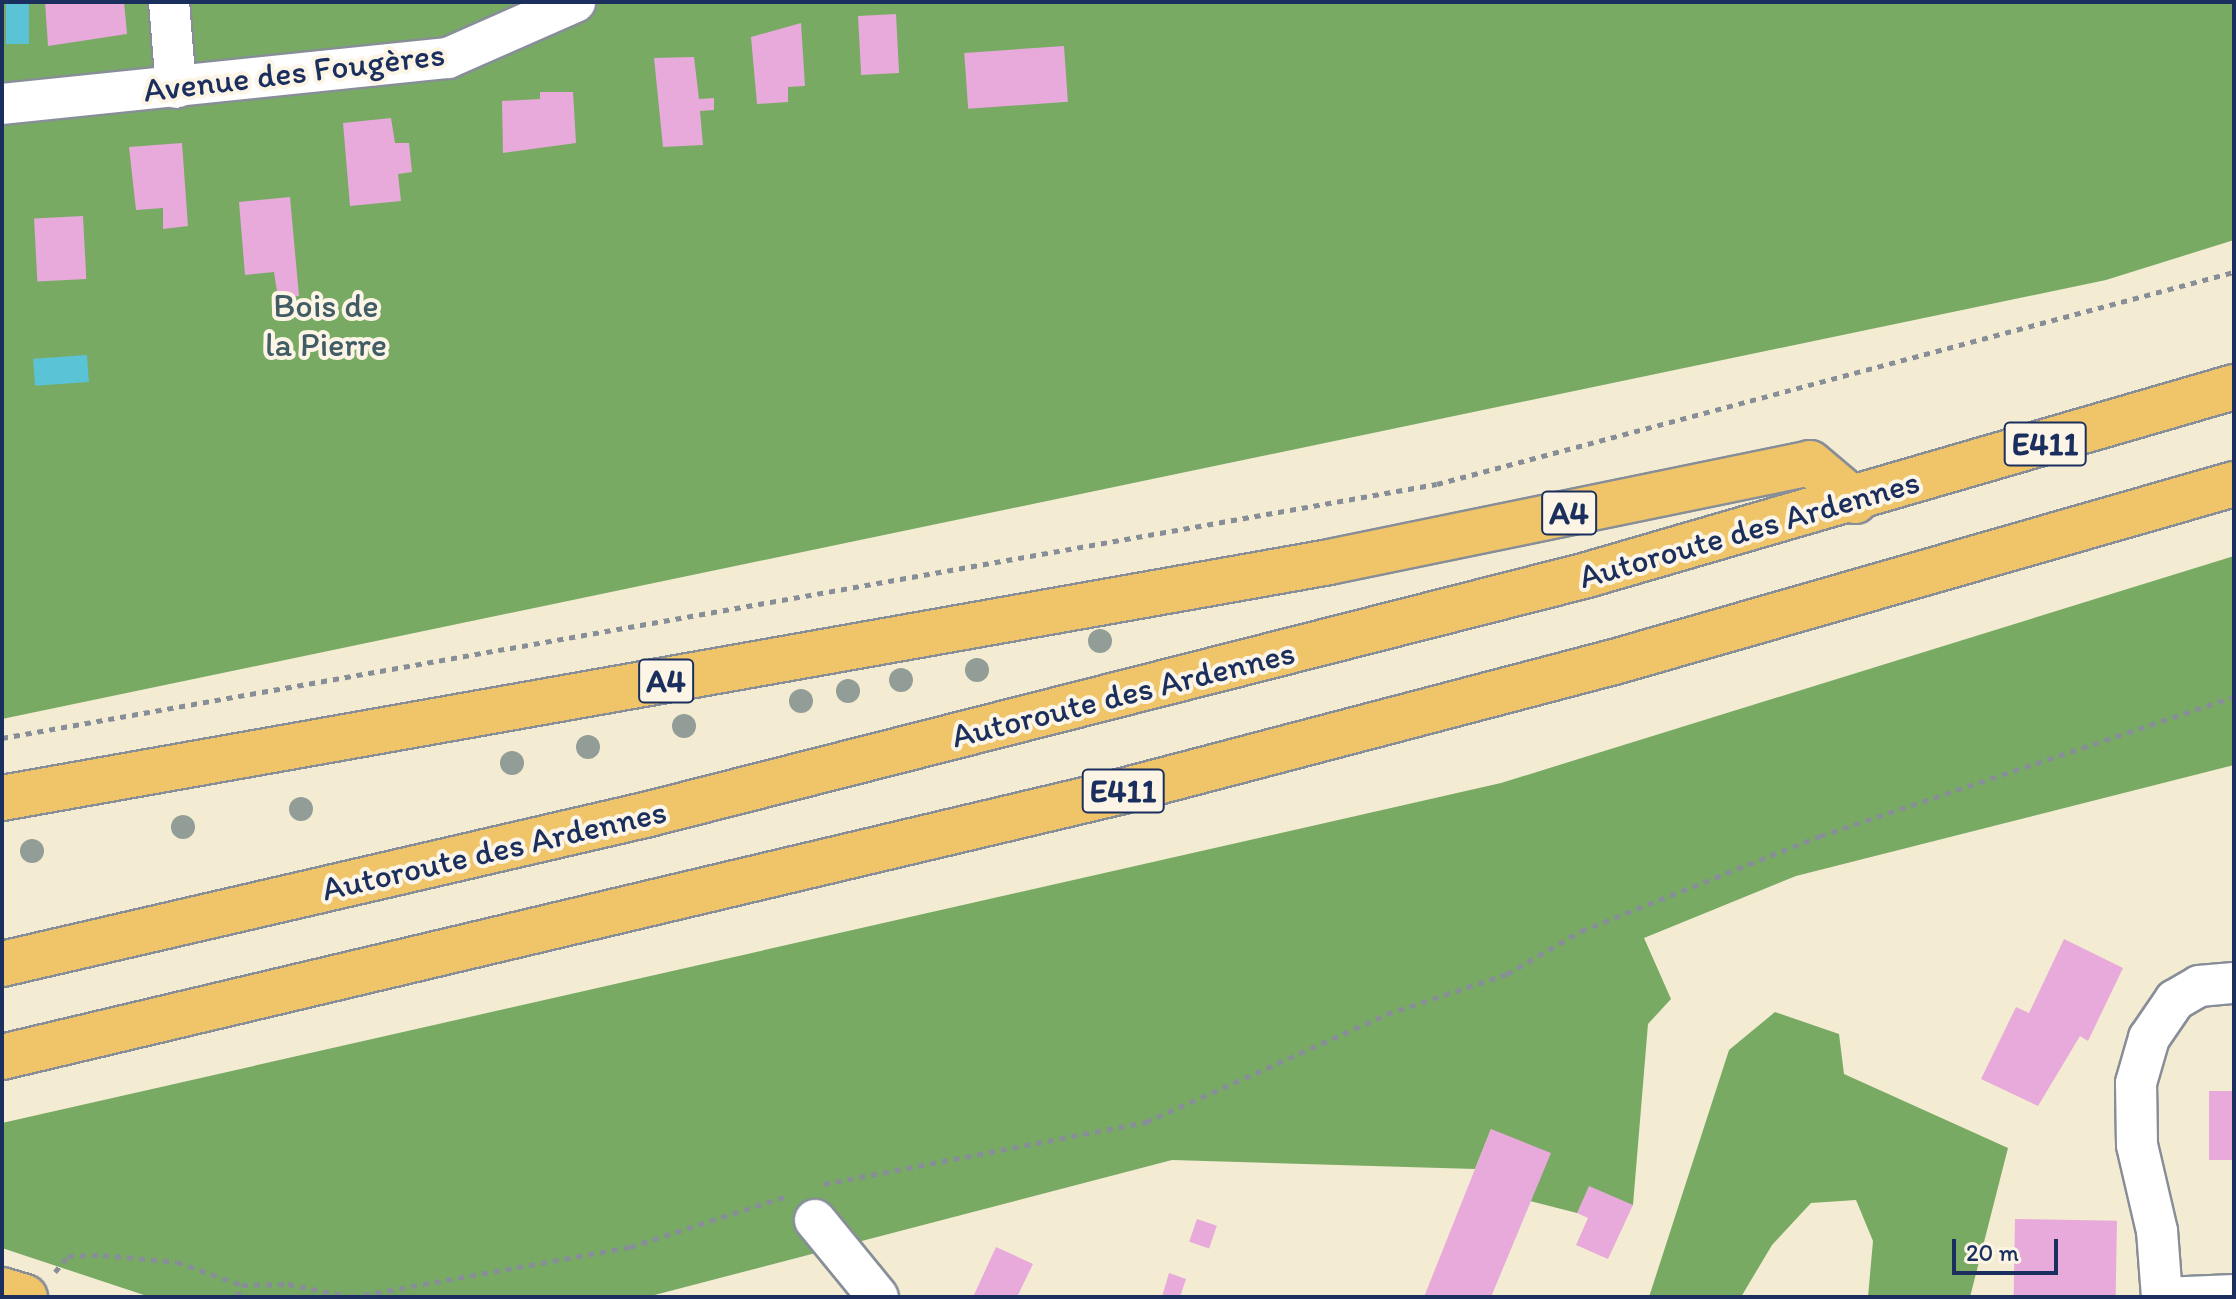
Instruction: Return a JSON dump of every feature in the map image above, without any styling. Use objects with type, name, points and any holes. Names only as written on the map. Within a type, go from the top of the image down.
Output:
[{"type":"main road","name":"Autoroute des Ardennes","points":[[2,964],[645,815],[1855,501],[2234,387]]},
{"type":"main road","name":"A4","points":[[2,798],[1329,562],[1810,463],[1855,501]]},
{"type":"main road","name":"E411","points":[[2,1057],[1135,788],[1614,662],[2234,484]]},
{"type":"main road","points":[[2,1290],[38,1287]]},
{"type":"street","points":[[169,2],[176,88]]},
{"type":"street","name":"Avenue des Fougères","points":[[2,104],[448,58],[575,2]]},
{"type":"street","points":[[2162,1292],[2137,1145],[2136,1083],[2149,1038],[2175,1000],[2199,986],[2234,983]]},
{"type":"street","points":[[812,1199],[878,1297]]},
{"type":"lane","points":[[2162,1292],[2234,1285]]},
{"type":"path","points":[[2,738],[1437,484],[2234,272]]},
{"type":"path","points":[[38,1287],[68,1256],[103,1255],[177,1262],[242,1285],[288,1284],[352,1297],[630,1247],[812,1199],[1146,1122],[1387,1014],[1507,974],[1581,931],[1820,836],[2234,697]]},
{"type":"path","points":[[237,1297],[242,1285]]},
{"type":"green space","name":"Bois de la Pierre","points":[[2,2],[2234,2],[2234,240],[2106,280],[2,719]]},
{"type":"green space","points":[[2234,556],[2234,765],[1796,876],[1644,938],[1671,999],[1648,1024],[1633,1205],[1577,1213],[1530,1201],[1491,1129],[1475,1169],[1172,1160],[647,1297],[150,1297],[2,1248],[2,1123],[1501,783]]},
{"type":"green space","points":[[1775,1012],[1839,1034],[1844,1074],[2008,1148],[1970,1297],[1868,1297],[1873,1241],[1856,1200],[1811,1203],[1772,1245],[1741,1297],[1649,1297],[1729,1050]]},
{"type":"water","points":[[6,2],[29,2],[29,44],[6,44]]},
{"type":"water","points":[[87,355],[89,382],[35,386],[33,359]]},
{"type":"building","points":[[45,2],[124,2],[127,34],[48,46]]},
{"type":"building","points":[[896,14],[899,73],[861,75],[858,16]]},
{"type":"building","points":[[801,23],[805,86],[788,87],[788,102],[757,104],[751,37]]},
{"type":"building","points":[[1064,46],[1068,102],[968,109],[964,53]]},
{"type":"building","points":[[694,57],[699,99],[714,98],[714,110],[700,111],[703,145],[663,147],[654,58]]},
{"type":"building","points":[[540,92],[573,92],[576,143],[503,153],[502,101],[540,99]]},
{"type":"building","points":[[391,118],[395,143],[409,143],[412,172],[398,174],[401,201],[350,206],[343,123]]},
{"type":"building","points":[[182,143],[188,226],[163,229],[163,208],[136,210],[129,147]]},
{"type":"building","points":[[290,197],[299,296],[278,298],[274,272],[245,275],[239,202]]},
{"type":"building","points":[[83,216],[86,279],[37,281],[34,219]]},
{"type":"building","points":[[2064,939],[2123,968],[2088,1041],[2080,1036],[2038,1106],[1981,1079],[2016,1007],[2029,1013]]},
{"type":"building","points":[[2209,1091],[2234,1091],[2234,1160],[2209,1160]]},
{"type":"building","points":[[1491,1129],[1551,1153],[1491,1297],[1424,1297]]},
{"type":"building","points":[[1589,1186],[1633,1205],[1608,1259],[1576,1245],[1588,1218],[1577,1213]]},
{"type":"building","points":[[1197,1219],[1217,1226],[1209,1249],[1189,1242]]},
{"type":"building","points":[[2015,1219],[2117,1221],[2116,1297],[2014,1297]]},
{"type":"building","points":[[996,1247],[1033,1264],[1017,1297],[973,1297]]},
{"type":"building","points":[[1169,1273],[1186,1279],[1180,1297],[1162,1297]]}]
